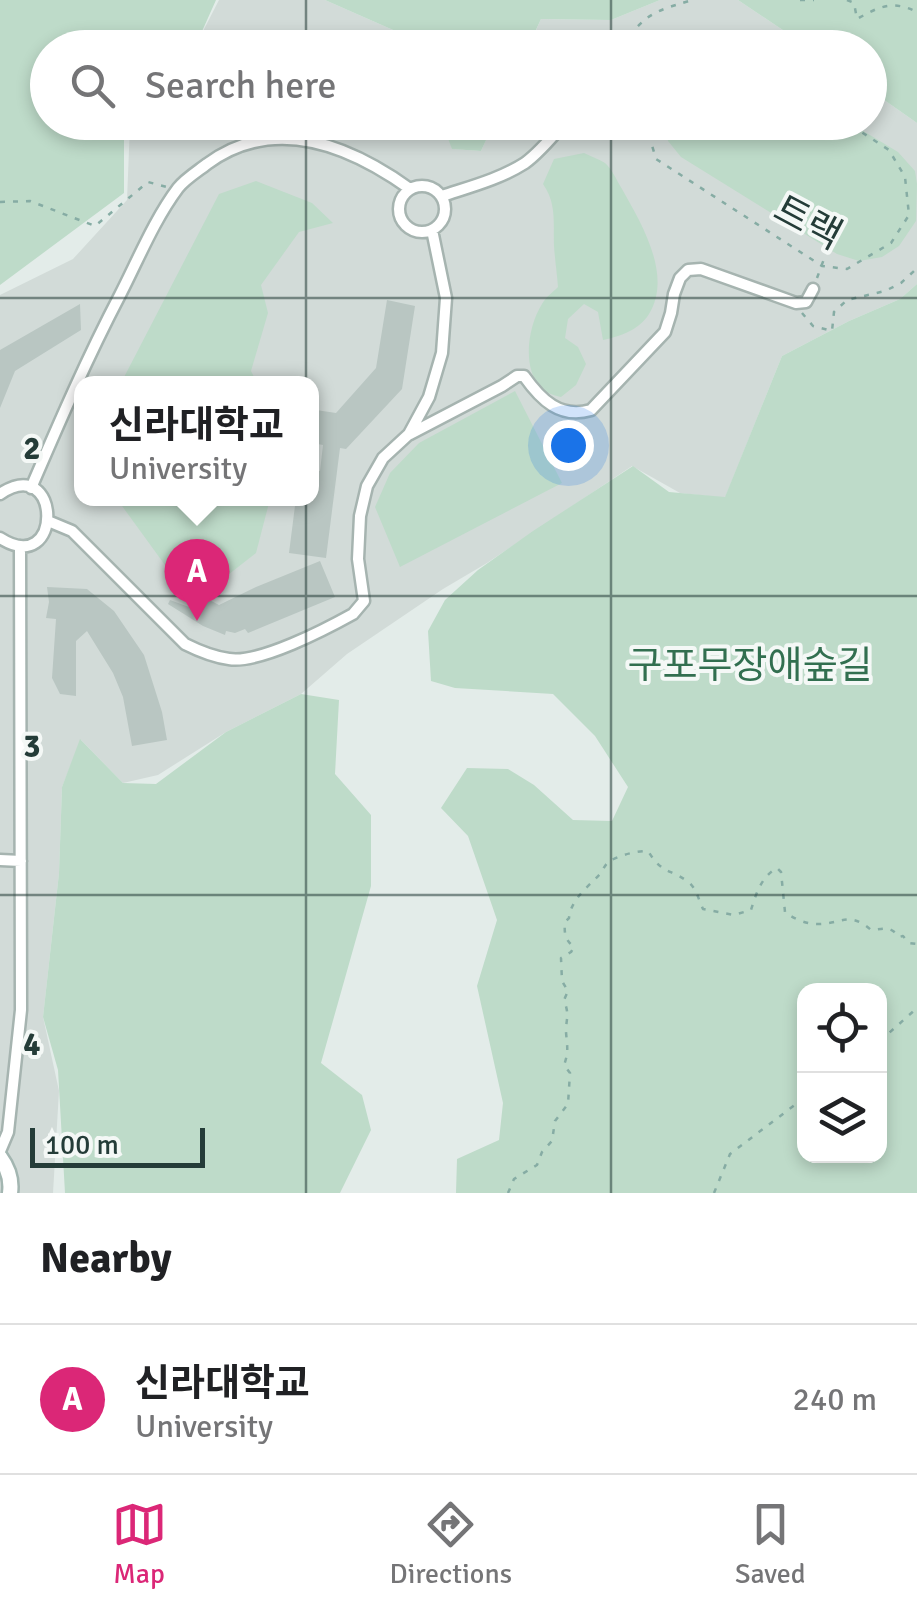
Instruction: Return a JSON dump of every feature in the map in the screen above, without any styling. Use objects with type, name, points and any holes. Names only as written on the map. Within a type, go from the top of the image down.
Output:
[{"type":"street","points":[[79,376],[178,189],[229,150],[264,140]]},
{"type":"street","points":[[309,140],[339,148],[378,166],[410,189]]},
{"type":"street","points":[[442,196],[524,163],[549,140]]},
{"type":"street","points":[[428,186],[442,196],[445,214],[432,230],[418,232],[403,221],[400,204],[410,189],[428,186]]},
{"type":"street","points":[[409,434],[429,397],[442,353],[446,298],[432,230]]},
{"type":"street","points":[[48,522],[72,531],[184,644],[232,660],[254,658],[336,624],[353,614],[364,601],[358,559],[360,516],[367,486],[383,458],[409,434],[517,376],[524,376],[544,401],[557,409],[578,414],[591,410],[664,332],[680,278],[688,270],[701,270],[796,303],[806,302],[813,289]]},
{"type":"street","points":[[31,488],[74,388]]},
{"type":"street","points":[[0,494],[20,486],[31,488],[47,504],[48,522],[41,537],[31,543],[20,546],[0,538]]},
{"type":"street","points":[[10,1193],[8,1167],[0,1154],[8,1132],[20,1010],[20,546]]},
{"type":"street","points":[[0,860],[21,861]]},
{"type":"path","points":[[634,30],[650,15],[692,0]]},
{"type":"path","points":[[800,0],[814,0]]},
{"type":"path","points":[[847,0],[854,3],[857,19],[888,2],[906,3],[917,12]]},
{"type":"path","name":"트랙","points":[[650,140],[656,159],[822,266],[847,269],[892,243],[909,214],[904,177],[889,150],[874,140]]},
{"type":"path","points":[[0,202],[30,201],[96,226],[148,182],[178,189]]},
{"type":"path","points":[[813,289],[828,248]]},
{"type":"path","points":[[806,302],[801,315],[812,326],[832,331],[834,312],[847,300],[885,291],[917,271]]},
{"type":"path","points":[[508,1193],[514,1179],[536,1164],[549,1147],[554,1121],[568,1104],[570,1073],[564,1065],[569,1015],[564,1000],[568,991],[562,981],[560,958],[574,948],[564,932],[565,922],[576,900],[608,862],[648,852],[665,872],[686,880],[696,890],[703,909],[734,915],[752,910],[755,894],[778,868],[785,912],[791,918],[815,924],[852,918],[871,930],[894,930],[899,937],[917,944]]},
{"type":"path","points":[[887,1034],[917,1008]]},
{"type":"path","points":[[714,1193],[730,1154],[797,1103]]},
{"type":"shaded area","points":[[219,0],[325,0],[393,30],[204,30]]},
{"type":"shaded area","points":[[660,0],[738,0],[783,30],[536,30],[541,19],[611,20]]},
{"type":"shaded area","points":[[887,102],[917,123],[917,284],[900,299],[782,356],[725,498],[680,493],[632,466],[347,654],[301,694],[226,732],[158,775],[123,783],[81,740],[62,787],[59,873],[43,1017],[59,1091],[53,1193],[0,1193],[0,295],[73,259],[127,200],[129,140],[449,140],[453,149],[481,151],[486,140],[887,140]]},
{"type":"green space","points":[[0,0],[216,0],[203,30],[30,30],[30,140],[124,140],[124,193],[0,285]]},
{"type":"green space","points":[[325,0],[660,0],[611,20],[541,19],[536,30],[393,30]]},
{"type":"green space","points":[[738,0],[917,0],[917,123],[887,102],[887,30],[783,30]]},
{"type":"green space","points":[[449,140],[486,140],[481,151],[452,149]]},
{"type":"green space","points":[[878,140],[898,152],[915,171],[916,221],[899,246],[882,257],[859,261],[837,254],[681,157],[668,141]]},
{"type":"green space","points":[[584,153],[605,163],[614,175],[652,250],[658,283],[649,314],[623,334],[603,340],[598,312],[584,304],[568,319],[565,338],[578,347],[586,364],[576,385],[561,397],[540,387],[529,358],[530,335],[537,313],[558,287],[552,206],[543,184],[554,159]]},
{"type":"green space","points":[[256,181],[312,203],[333,223],[299,232],[261,285],[268,313],[251,371],[254,376],[125,376],[219,194]]},
{"type":"green space","name":"구포무장애숲길","points":[[917,284],[917,1193],[456,1193],[457,1159],[499,1140],[503,1103],[477,986],[497,920],[468,836],[441,808],[467,768],[508,769],[534,785],[573,820],[612,821],[628,787],[595,736],[553,694],[455,688],[431,681],[428,631],[445,600],[478,570],[633,466],[669,492],[725,497],[782,356],[900,299]]},
{"type":"green space","points":[[515,391],[562,483],[400,567],[375,507],[390,473],[419,443]]},
{"type":"green space","points":[[122,506],[268,506],[256,553],[224,578],[170,572]]},
{"type":"green space","points":[[301,694],[339,700],[335,774],[371,815],[371,886],[321,1063],[362,1095],[371,1130],[340,1193],[65,1193],[58,1070],[43,1017],[59,873],[62,787],[80,739],[123,783],[156,784],[226,732]]},
{"type":"building","points":[[387,300],[415,306],[402,389],[346,449],[340,448],[326,558],[289,553],[295,506],[319,506],[323,445],[319,444],[319,410],[336,413],[376,368]]},
{"type":"building","points":[[80,304],[81,330],[15,371],[0,408],[0,350]]},
{"type":"building","points":[[320,561],[335,597],[248,633],[245,629],[226,631],[225,635],[168,604],[170,600],[189,607],[198,594],[219,605]]},
{"type":"building","points":[[47,587],[87,589],[114,611],[144,655],[167,740],[132,746],[123,697],[87,631],[76,641],[76,696],[60,694],[52,678],[56,619],[46,618]]},
{"type":"place","name":"신라대학교","points":[[197,621]]}]
